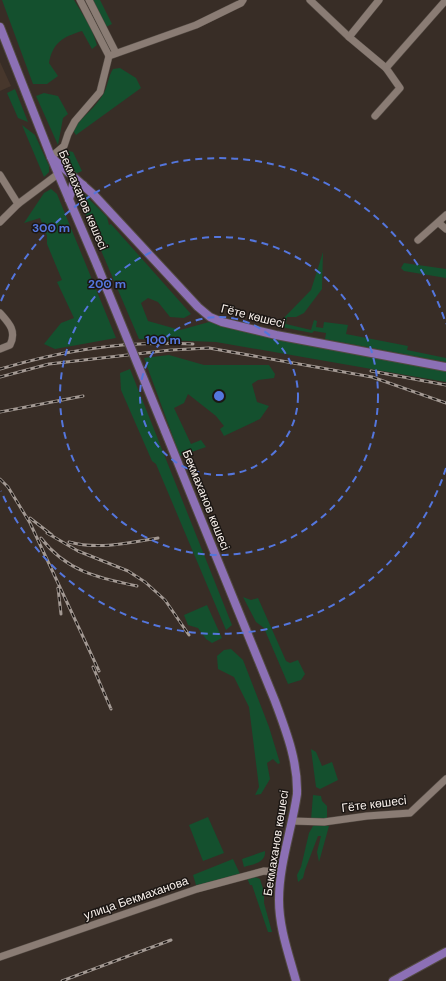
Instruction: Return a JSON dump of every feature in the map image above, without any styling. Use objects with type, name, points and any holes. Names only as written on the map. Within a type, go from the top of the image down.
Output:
[{"type":"main road","name":"Бекмаханов көшесі","points":[[0,27],[2,40]]},
{"type":"main road","name":"Бекмаханов көшесі","points":[[0,35],[276,701],[291,744],[298,781],[292,821],[281,872],[279,911],[296,981]]},
{"type":"main road","name":"Гёте көшесі","points":[[51,157],[84,185],[198,307],[216,320],[276,335],[446,367]]},
{"type":"main road","points":[[69,199],[72,185],[77,183],[84,185]]},
{"type":"main road","points":[[393,981],[446,952]]},
{"type":"street","points":[[80,0],[109,56]]},
{"type":"street","points":[[89,0],[116,53]]},
{"type":"street","points":[[51,157],[64,146],[75,120],[100,92],[104,83],[107,60],[109,56],[196,24],[241,3],[243,0]]},
{"type":"street","points":[[310,0],[349,37],[386,68],[400,88],[375,116]]},
{"type":"street","points":[[349,37],[379,0]]},
{"type":"street","points":[[386,68],[445,2]]},
{"type":"street","points":[[0,222],[18,204],[50,178],[58,174]]},
{"type":"street","points":[[0,175],[18,204]]},
{"type":"street","points":[[418,240],[446,216]]},
{"type":"street","points":[[439,223],[446,229]]},
{"type":"street","points":[[0,313],[14,331],[14,338],[10,345],[0,349]]},
{"type":"street","name":"Гёте көшесі","points":[[292,821],[324,822],[367,816],[410,813],[414,811],[446,779]]},
{"type":"street","name":"улица Бекмаханова","points":[[0,957],[197,889],[264,871],[281,872]]},
{"type":"shaded area","points":[[0,62],[11,86],[0,91]]},
{"type":"green space","points":[[2,0],[74,0],[91,28],[97,45],[92,49],[82,31],[64,38],[53,50],[49,63],[58,76],[47,84],[33,84]]},
{"type":"green space","points":[[92,0],[100,0],[112,24],[106,27]]},
{"type":"green space","points":[[120,68],[136,78],[141,88],[76,135],[72,129],[101,98],[113,69]]},
{"type":"green space","points":[[15,89],[28,122],[18,118],[7,93]]},
{"type":"green space","points":[[44,93],[58,96],[68,114],[63,118],[58,145],[36,96]]},
{"type":"green space","points":[[22,125],[35,135],[49,166],[49,172],[44,177]]},
{"type":"green space","points":[[65,150],[73,152],[82,171],[75,174],[63,161]]},
{"type":"green space","points":[[51,189],[57,194],[116,338],[55,349],[44,344],[61,323],[74,318],[57,282],[62,280],[47,244],[47,236],[40,218],[24,223],[44,193]]},
{"type":"green space","points":[[79,189],[107,217],[109,225],[111,224],[191,314],[184,318],[170,317],[158,302],[148,298],[141,303],[148,321],[180,330],[209,322],[446,369],[446,382],[216,342],[139,339],[76,192]]},
{"type":"green space","points":[[323,252],[322,289],[304,313],[296,317],[287,317],[286,324],[311,330],[314,320],[317,321],[316,327],[323,328],[324,322],[348,325],[346,334],[408,346],[407,350],[446,358],[446,362],[325,339],[326,333],[314,331],[312,333],[276,326],[311,290]]},
{"type":"green space","points":[[404,263],[446,269],[446,278],[404,271],[401,268]]},
{"type":"green space","points":[[169,355],[204,365],[269,365],[275,374],[274,378],[258,380],[252,384],[257,402],[269,406],[260,419],[224,436],[220,429],[224,426],[216,416],[188,394],[184,403],[174,408],[191,444],[201,440],[206,447],[180,456],[144,358]]},
{"type":"green space","points":[[130,369],[232,625],[226,630],[156,464],[152,461],[121,390],[120,373]]},
{"type":"green space","points":[[243,597],[251,600],[258,598],[286,661],[290,663],[298,660],[305,674],[301,680],[288,684],[264,628],[256,622]]},
{"type":"green space","points":[[207,605],[222,638],[212,643],[206,639],[198,628],[188,625],[184,615]]},
{"type":"green space","points":[[231,649],[243,660],[269,727],[280,763],[278,764],[273,759],[267,763],[270,779],[261,794],[255,795],[259,787],[249,707],[234,677],[218,669],[217,656],[224,650]]},
{"type":"green space","points":[[311,749],[316,752],[322,766],[332,762],[338,780],[320,789],[316,787]]},
{"type":"green space","points":[[313,795],[321,796],[322,801],[327,806],[327,820],[311,820]]},
{"type":"green space","points":[[208,817],[224,853],[203,861],[189,825]]},
{"type":"green space","points":[[313,826],[329,826],[319,862],[317,852],[321,836],[318,836],[303,878],[298,882],[297,875],[301,867],[309,833]]},
{"type":"green space","points":[[265,851],[264,858],[261,861],[244,867],[242,859]]},
{"type":"green space","points":[[233,859],[240,874],[215,882],[196,885],[193,875]]},
{"type":"green space","points":[[255,877],[260,879],[264,892],[264,903],[272,932],[268,932],[252,885],[250,885],[247,878]]},
{"type":"railway","points":[[0,369],[24,362],[95,348],[120,345],[168,343],[193,344]]},
{"type":"railway","points":[[0,377],[49,364],[171,350],[209,348],[372,377],[446,403]]},
{"type":"railway","points":[[371,371],[446,385]]},
{"type":"railway","points":[[0,412],[83,396]]},
{"type":"railway","points":[[0,479],[8,487],[30,523],[99,671]]},
{"type":"railway","points":[[30,518],[52,535]]},
{"type":"railway","points":[[47,533],[78,551],[128,571],[145,582],[165,600],[189,635]]},
{"type":"railway","points":[[41,538],[51,549],[72,566],[96,576],[137,586]]},
{"type":"railway","points":[[69,542],[102,546],[125,544],[158,538]]},
{"type":"railway","points":[[58,588],[61,614]]},
{"type":"railway","points":[[93,667],[111,709]]},
{"type":"railway","points":[[62,981],[171,940]]}]
